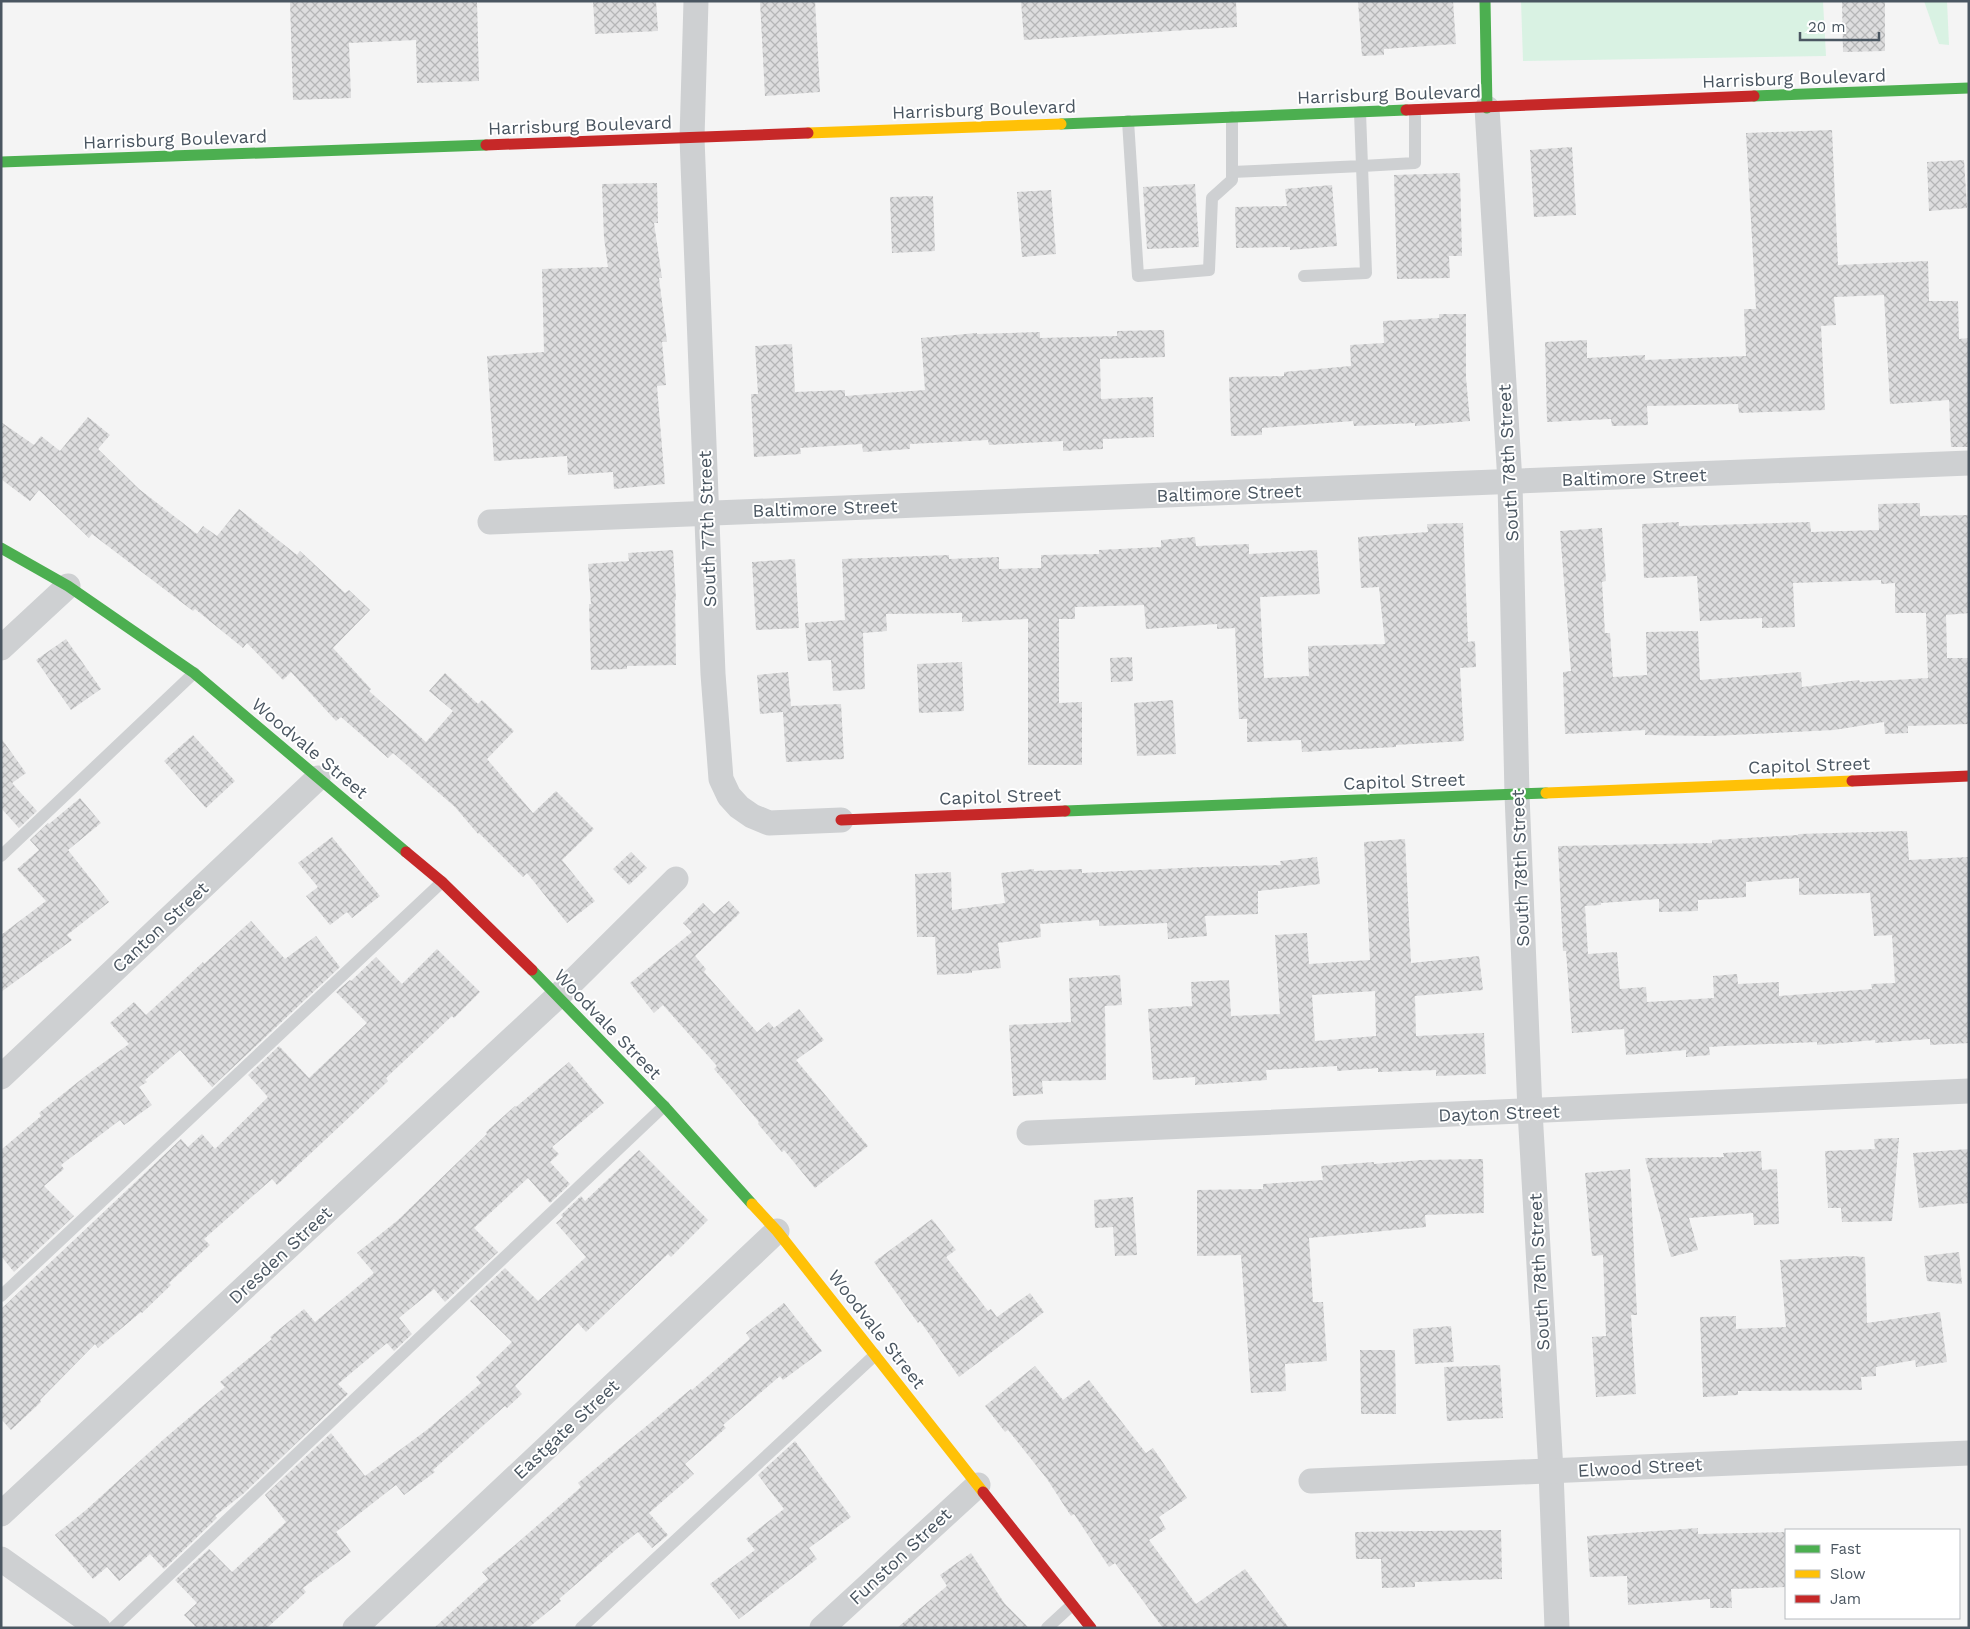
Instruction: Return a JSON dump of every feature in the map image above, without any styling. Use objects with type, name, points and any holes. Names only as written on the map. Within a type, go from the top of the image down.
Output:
[{"type":"street","name":"South 77th Street","points":[[696,1],[692,138],[713,674],[721,779],[730,796],[739,807],[752,816],[769,823],[841,820]]},
{"type":"street","points":[[1485,1],[1487,108]]},
{"type":"street","name":"Harrisburg Boulevard","points":[[1,162],[692,138],[1969,88]]},
{"type":"street","name":"South 78th Street","points":[[1487,108],[1510,482],[1517,795],[1530,1111],[1551,1471],[1557,1628]]},
{"type":"street","name":"Baltimore Street","points":[[490,522],[1969,463]]},
{"type":"street","name":"Woodvale Street","points":[[1,548],[68,586],[194,673],[442,882],[558,996],[664,1106],[777,1231],[1090,1628]]},
{"type":"street","points":[[1,648],[68,586]]},
{"type":"street","name":"Capitol Street","points":[[841,820],[1969,776]]},
{"type":"street","name":"Canton Street","points":[[1,1077],[318,778]]},
{"type":"street","name":"Dresden Street","points":[[1,1514],[558,996],[676,879]]},
{"type":"street","name":"Dayton Street","points":[[1028,1133],[1969,1091]]},
{"type":"street","name":"Eastgate Street","points":[[355,1628],[777,1231]]},
{"type":"street","name":"Elwood Street","points":[[1311,1481],[1969,1453]]},
{"type":"street","name":"Funston Street","points":[[822,1628],[978,1485]]},
{"type":"street","points":[[1,1558],[98,1628]]},
{"type":"lane","points":[[1232,172],[1416,163],[1415,110]]},
{"type":"lane","points":[[1304,276],[1366,273],[1360,112]]},
{"type":"lane","points":[[1128,121],[1138,276],[1209,270],[1212,198],[1232,180],[1232,117]]},
{"type":"lane","points":[[1,856],[194,673]]},
{"type":"lane","points":[[1,1296],[442,882]]},
{"type":"lane","points":[[113,1628],[664,1106]]},
{"type":"lane","points":[[581,1628],[875,1355]]},
{"type":"lane","points":[[1047,1628],[1072,1605]]},
{"type":"green space","points":[[1521,1],[1823,1],[1826,56],[1523,61]]},
{"type":"green space","points":[[1924,1],[1947,1],[1949,45],[1939,44]]},
{"type":"building","points":[[290,1],[477,1],[479,81],[417,83],[416,40],[349,43],[351,98],[293,100]]},
{"type":"building","points":[[593,1],[656,1],[658,31],[595,34]]},
{"type":"building","points":[[760,1],[815,1],[820,92],[765,96]]},
{"type":"building","points":[[1021,1],[1236,1],[1237,27],[1024,40]]},
{"type":"building","points":[[1358,1],[1453,1],[1456,44],[1384,49],[1384,55],[1362,56]]},
{"type":"building","points":[[1842,1],[1885,1],[1885,51],[1843,52]]},
{"type":"building","points":[[1832,130],[1838,265],[1928,261],[1929,301],[1958,301],[1959,339],[1969,338],[1969,447],[1951,447],[1949,400],[1890,404],[1884,295],[1834,297],[1836,325],[1821,326],[1825,410],[1739,413],[1738,404],[1647,406],[1648,425],[1612,426],[1611,419],[1547,422],[1545,342],[1587,340],[1587,358],[1645,355],[1645,360],[1746,356],[1744,309],[1756,309],[1746,133]]},
{"type":"building","points":[[1572,147],[1576,215],[1534,217],[1530,150]]},
{"type":"building","points":[[1964,160],[1967,208],[1929,211],[1927,162]]},
{"type":"building","points":[[1460,173],[1462,256],[1449,256],[1450,278],[1397,279],[1394,175]]},
{"type":"building","points":[[657,183],[658,223],[654,223],[662,278],[659,278],[667,342],[662,342],[666,385],[657,386],[665,484],[614,489],[613,472],[568,475],[567,456],[494,461],[487,356],[544,352],[542,269],[608,267],[604,238],[602,184]]},
{"type":"building","points":[[1195,184],[1199,247],[1147,249],[1143,187]]},
{"type":"building","points":[[1332,185],[1337,246],[1290,250],[1290,247],[1236,248],[1235,207],[1287,206],[1285,189]]},
{"type":"building","points":[[1051,190],[1056,254],[1022,257],[1017,192]]},
{"type":"building","points":[[933,196],[935,251],[892,253],[890,197]]},
{"type":"building","points":[[1439,314],[1466,314],[1466,378],[1470,421],[1415,426],[1415,423],[1354,426],[1353,421],[1262,428],[1262,435],[1231,436],[1229,377],[1284,376],[1284,372],[1351,366],[1350,345],[1384,343],[1383,321],[1439,318]]},
{"type":"building","points":[[1164,330],[1165,357],[1100,359],[1101,399],[1153,397],[1154,437],[1103,439],[1103,449],[1063,451],[1063,441],[989,445],[988,440],[910,444],[910,449],[863,452],[862,444],[800,448],[801,454],[754,457],[751,394],[758,394],[755,346],[792,344],[795,392],[845,390],[845,396],[925,390],[921,338],[977,333],[1040,332],[1040,338],[1117,336],[1117,331]]},
{"type":"building","points":[[88,417],[110,435],[98,449],[139,489],[197,534],[203,526],[217,536],[239,509],[297,555],[300,551],[345,593],[349,590],[370,610],[333,648],[371,689],[369,691],[426,742],[453,711],[429,691],[445,673],[478,704],[482,700],[514,731],[487,759],[533,813],[556,791],[594,829],[562,860],[595,901],[567,923],[527,873],[523,877],[478,834],[455,807],[393,753],[388,758],[341,717],[336,721],[291,672],[283,680],[247,643],[243,648],[195,609],[193,611],[92,534],[89,538],[39,490],[30,501],[1,479],[1,422],[34,445],[41,436],[60,451]]},
{"type":"building","points":[[1920,503],[1920,516],[1969,515],[1969,613],[1946,615],[1947,658],[1969,658],[1969,724],[1908,726],[1908,733],[1885,734],[1884,722],[1834,730],[1712,736],[1645,735],[1645,730],[1565,734],[1563,672],[1571,671],[1560,531],[1602,528],[1606,581],[1602,582],[1605,633],[1610,633],[1613,677],[1647,675],[1646,632],[1698,631],[1700,680],[1801,672],[1802,687],[1859,680],[1860,682],[1928,678],[1926,613],[1895,613],[1895,583],[1881,584],[1881,580],[1793,583],[1795,627],[1762,628],[1762,618],[1700,621],[1697,576],[1644,578],[1642,524],[1679,522],[1679,526],[1810,522],[1811,532],[1879,530],[1878,504]]},
{"type":"building","points":[[1463,523],[1468,642],[1475,641],[1476,667],[1460,668],[1464,741],[1302,752],[1301,740],[1247,742],[1247,719],[1239,719],[1235,628],[1217,629],[1217,624],[1146,629],[1144,605],[1075,607],[1075,619],[1059,619],[1059,703],[1082,702],[1082,765],[1028,765],[1028,619],[962,622],[962,613],[886,614],[887,631],[863,633],[865,689],[833,691],[831,660],[808,661],[805,623],[845,620],[842,559],[949,555],[949,559],[999,557],[999,569],[1041,568],[1041,555],[1099,554],[1099,550],[1161,547],[1161,540],[1195,537],[1196,546],[1249,544],[1249,554],[1317,550],[1320,594],[1260,597],[1264,678],[1309,676],[1308,646],[1385,644],[1379,587],[1361,588],[1358,537],[1428,532],[1427,524]]},
{"type":"building","points":[[673,550],[676,600],[676,665],[627,666],[627,669],[591,670],[589,604],[591,604],[588,564],[629,561],[628,553]]},
{"type":"building","points":[[795,559],[799,628],[756,630],[752,562]]},
{"type":"building","points":[[66,639],[101,689],[71,710],[36,660]]},
{"type":"building","points":[[1132,657],[1133,681],[1111,682],[1110,658]]},
{"type":"building","points":[[962,662],[964,711],[919,713],[917,664]]},
{"type":"building","points":[[788,672],[791,706],[841,704],[844,759],[786,762],[783,712],[760,714],[757,675]]},
{"type":"building","points":[[1173,700],[1176,754],[1137,756],[1134,703]]},
{"type":"building","points":[[193,735],[235,781],[206,808],[164,761]]},
{"type":"building","points":[[1,738],[26,773],[12,783],[37,811],[19,828],[1,808]]},
{"type":"building","points":[[80,798],[101,823],[68,850],[109,902],[67,935],[72,940],[1,992],[1,935],[46,901],[17,869],[39,850],[30,840]]},
{"type":"building","points":[[1907,831],[1909,860],[1969,857],[1969,1043],[1930,1045],[1930,1039],[1875,1043],[1875,1040],[1817,1045],[1817,1042],[1725,1046],[1709,1047],[1710,1055],[1686,1057],[1686,1050],[1626,1055],[1624,1029],[1572,1033],[1566,951],[1563,951],[1558,846],[1712,843],[1712,840],[1798,834]],"holes":[[[1799,878],[1799,895],[1870,893],[1874,936],[1892,935],[1895,983],[1871,984],[1872,989],[1779,996],[1779,982],[1738,984],[1737,974],[1713,976],[1714,998],[1647,1002],[1646,987],[1620,989],[1617,952],[1588,954],[1585,906],[1659,899],[1659,912],[1698,911],[1698,900],[1746,897],[1746,882]]]},
{"type":"building","points":[[332,837],[380,896],[352,918],[347,912],[330,925],[306,896],[318,887],[298,863]]},
{"type":"building","points":[[1405,839],[1411,963],[1479,956],[1483,990],[1415,996],[1416,1036],[1484,1033],[1486,1074],[1436,1076],[1436,1070],[1378,1072],[1378,1068],[1337,1071],[1337,1066],[1266,1070],[1267,1080],[1195,1085],[1195,1077],[1153,1080],[1148,1009],[1192,1006],[1191,982],[1229,980],[1231,1016],[1280,1014],[1275,935],[1307,933],[1309,964],[1370,960],[1364,842]],"holes":[[[1375,991],[1376,1036],[1315,1041],[1312,995]]]},
{"type":"building","points":[[631,852],[647,868],[629,885],[613,869]]},
{"type":"building","points":[[1317,857],[1320,884],[1258,891],[1258,914],[1205,916],[1207,936],[1168,939],[1167,923],[1099,926],[1099,920],[1040,924],[1041,937],[998,943],[1001,968],[972,971],[972,973],[937,975],[935,937],[917,937],[915,874],[951,872],[952,910],[1005,903],[1001,873],[1034,869],[1034,871],[1082,869],[1082,873],[1281,865],[1280,861]]},
{"type":"building","points":[[729,901],[740,913],[695,956],[706,969],[704,972],[757,1032],[769,1022],[774,1028],[799,1009],[824,1040],[796,1060],[868,1146],[815,1188],[784,1150],[782,1152],[758,1124],[759,1122],[714,1069],[717,1066],[663,1005],[654,1013],[630,983],[692,932],[683,923],[703,903],[714,914]]},
{"type":"building","points":[[251,921],[285,959],[316,936],[340,967],[212,1087],[180,1050],[145,1080],[147,1082],[139,1087],[152,1105],[124,1125],[120,1120],[61,1165],[64,1169],[44,1186],[74,1216],[14,1272],[1,1256],[1,1150],[41,1116],[39,1113],[129,1044],[110,1023],[134,1002],[146,1015]]},
{"type":"building","points":[[437,949],[480,992],[454,1018],[452,1016],[386,1078],[388,1081],[277,1185],[272,1179],[204,1239],[210,1245],[169,1283],[171,1285],[142,1313],[98,1348],[95,1344],[40,1400],[41,1402],[11,1430],[1,1419],[1,1309],[181,1139],[188,1147],[202,1134],[215,1149],[268,1097],[248,1075],[279,1046],[309,1078],[367,1023],[336,992],[351,981],[376,957],[402,984]]},
{"type":"building","points":[[1120,975],[1122,1005],[1105,1006],[1106,1080],[1042,1081],[1043,1094],[1013,1096],[1009,1025],[1071,1022],[1069,978]]},
{"type":"building","points":[[569,1062],[604,1103],[552,1147],[559,1154],[550,1162],[570,1184],[550,1203],[528,1178],[474,1228],[498,1252],[445,1302],[434,1289],[399,1318],[412,1334],[394,1351],[387,1343],[338,1384],[348,1394],[243,1494],[215,1516],[217,1518],[164,1569],[150,1554],[119,1581],[107,1567],[93,1579],[55,1535],[225,1387],[220,1382],[272,1339],[270,1337],[304,1309],[315,1322],[374,1273],[357,1253],[398,1220],[487,1134],[486,1132]]},
{"type":"building","points":[[1899,1138],[1892,1221],[1842,1222],[1841,1208],[1828,1208],[1825,1151],[1875,1149],[1874,1139]]},
{"type":"building","points":[[1969,1149],[1969,1203],[1919,1208],[1913,1153]]},
{"type":"building","points":[[639,1150],[708,1220],[671,1257],[668,1254],[586,1332],[578,1323],[515,1386],[522,1394],[507,1408],[505,1406],[433,1470],[435,1472],[404,1495],[396,1485],[336,1532],[351,1552],[303,1588],[306,1592],[267,1628],[197,1628],[184,1615],[197,1603],[175,1580],[209,1549],[232,1572],[286,1522],[265,1495],[331,1433],[365,1476],[428,1429],[481,1383],[476,1377],[512,1342],[470,1301],[505,1268],[538,1301],[586,1257],[556,1223],[563,1217],[561,1215],[581,1196],[585,1201]]},
{"type":"building","points":[[1761,1151],[1762,1170],[1777,1169],[1779,1224],[1754,1225],[1753,1213],[1689,1218],[1698,1250],[1671,1257],[1645,1158],[1724,1157],[1723,1153]]},
{"type":"building","points":[[1483,1159],[1484,1213],[1425,1215],[1426,1227],[1309,1238],[1313,1302],[1323,1302],[1327,1361],[1285,1364],[1286,1391],[1251,1393],[1241,1255],[1197,1256],[1197,1190],[1263,1189],[1263,1184],[1323,1180],[1321,1166],[1374,1162],[1374,1164],[1421,1160]]},
{"type":"building","points":[[1630,1169],[1637,1315],[1631,1315],[1636,1394],[1596,1397],[1592,1337],[1606,1336],[1603,1255],[1592,1256],[1585,1173]]},
{"type":"building","points":[[1133,1197],[1137,1255],[1115,1256],[1113,1227],[1095,1228],[1094,1200]]},
{"type":"building","points":[[932,1219],[956,1250],[946,1257],[988,1311],[991,1309],[997,1317],[1030,1293],[1044,1312],[959,1377],[920,1321],[918,1323],[874,1262]]},
{"type":"building","points":[[1959,1252],[1962,1284],[1927,1281],[1924,1256]]},
{"type":"building","points":[[1865,1257],[1867,1323],[1940,1312],[1947,1362],[1916,1367],[1915,1360],[1876,1367],[1876,1376],[1861,1377],[1862,1390],[1738,1391],[1738,1395],[1703,1397],[1700,1317],[1736,1316],[1736,1329],[1786,1327],[1780,1260]]},
{"type":"building","points":[[784,1303],[822,1351],[783,1380],[780,1376],[723,1425],[726,1428],[685,1464],[694,1474],[649,1513],[668,1535],[652,1548],[638,1532],[528,1628],[434,1628],[488,1579],[482,1572],[581,1487],[578,1483],[692,1390],[750,1339],[746,1333]]},
{"type":"building","points":[[1451,1326],[1454,1362],[1415,1364],[1413,1329]]},
{"type":"building","points":[[1360,1350],[1395,1350],[1396,1414],[1361,1414]]},
{"type":"building","points":[[1500,1365],[1503,1418],[1447,1421],[1444,1367]]},
{"type":"building","points":[[1035,1366],[1063,1400],[1089,1380],[1146,1453],[1153,1448],[1187,1498],[1159,1517],[1166,1529],[1149,1540],[1196,1604],[1245,1569],[1289,1628],[1163,1628],[1115,1563],[1109,1567],[1074,1514],[1071,1516],[1047,1479],[1008,1430],[1005,1432],[985,1406]]},
{"type":"building","points":[[795,1441],[851,1517],[809,1548],[817,1559],[739,1619],[710,1584],[755,1550],[746,1539],[784,1509],[758,1475]]},
{"type":"building","points":[[1698,1528],[1698,1534],[1785,1532],[1785,1587],[1731,1589],[1732,1608],[1710,1608],[1710,1599],[1628,1605],[1627,1576],[1590,1577],[1587,1536]]},
{"type":"building","points":[[1501,1530],[1502,1579],[1415,1582],[1415,1587],[1382,1588],[1381,1559],[1356,1559],[1355,1532]]},
{"type":"building","points":[[971,1553],[1005,1604],[1029,1628],[897,1628],[947,1586],[940,1575]]},
{"type":"traffic: fast","points":[[1485,1],[1487,108]]},
{"type":"traffic: fast","points":[[1754,96],[1969,88]]},
{"type":"traffic: fast","points":[[1061,124],[1406,110]]},
{"type":"traffic: fast","points":[[1,162],[486,145]]},
{"type":"traffic: fast","points":[[1,548],[68,586],[194,673],[406,852]]},
{"type":"traffic: fast","points":[[1065,811],[1546,793]]},
{"type":"traffic: fast","points":[[532,970],[664,1106],[752,1204]]},
{"type":"traffic: slow","points":[[808,133],[1061,124]]},
{"type":"traffic: slow","points":[[1546,793],[1852,781]]},
{"type":"traffic: slow","points":[[752,1204],[777,1231],[983,1492]]},
{"type":"traffic: jam","points":[[1406,110],[1754,96]]},
{"type":"traffic: jam","points":[[486,145],[808,133]]},
{"type":"traffic: jam","points":[[1852,781],[1969,776]]},
{"type":"traffic: jam","points":[[841,820],[1065,811]]},
{"type":"traffic: jam","points":[[406,852],[442,882],[532,970]]},
{"type":"traffic: jam","points":[[983,1492],[1091,1628]]}]
